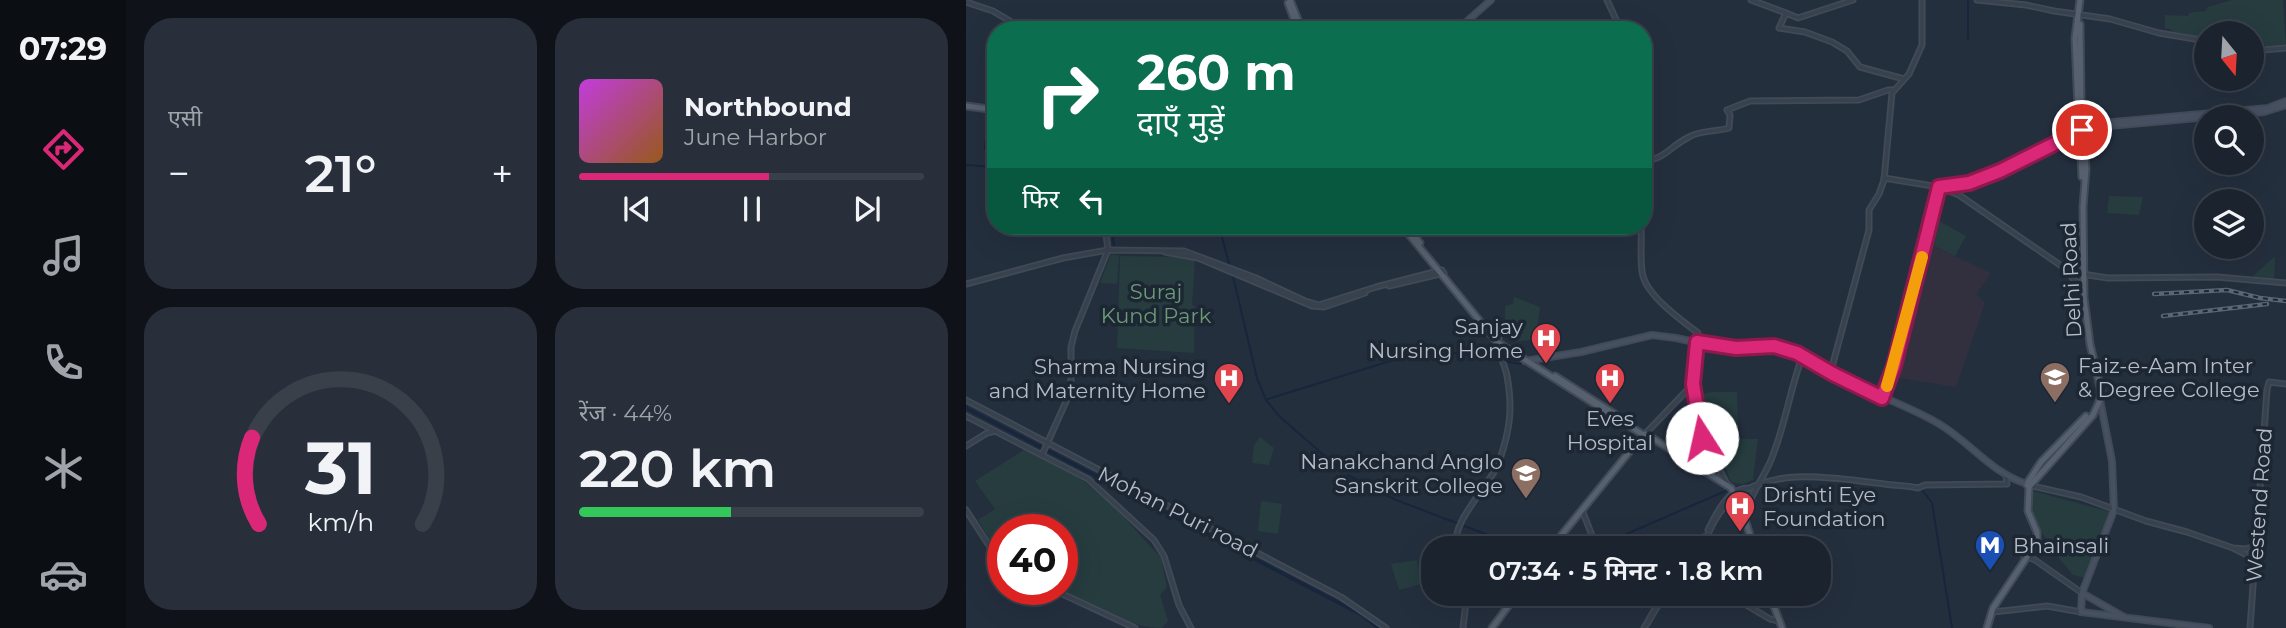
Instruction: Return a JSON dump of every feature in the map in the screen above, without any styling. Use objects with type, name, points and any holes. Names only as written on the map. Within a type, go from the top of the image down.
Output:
[{"type":"main road","points":[[1288,0],[1296,21]]},
{"type":"main road","points":[[1467,21],[1491,0]]},
{"type":"main road","name":"Delhi Road","points":[[2081,0],[2080,221],[2083,274]]},
{"type":"main road","points":[[2081,131],[2175,118],[2264,112],[2286,103]]},
{"type":"main road","points":[[966,104],[987,107]]},
{"type":"main road","name":"Delhi Road","points":[[2081,131],[2086,169],[2083,207],[2084,328],[2099,401]]},
{"type":"main road","points":[[1412,235],[1498,341],[1644,434]]},
{"type":"main road","name":"Delhi Road","points":[[2084,310],[2101,391],[2099,401]]},
{"type":"main road","points":[[1527,361],[1581,352],[1652,335],[1740,351],[1773,349],[1806,359],[1938,423],[2006,476],[2029,484]]},
{"type":"main road","points":[[1527,361],[1651,338],[1697,344]]},
{"type":"main road","points":[[1538,367],[1542,360]]},
{"type":"main road","points":[[1527,361],[1731,491],[1745,518],[1750,536]]},
{"type":"main road","points":[[1985,628],[1995,599],[2035,541],[2025,510],[2029,484],[2093,415],[2099,401]]},
{"type":"main road","points":[[2099,401],[2112,461],[2114,510],[2082,593],[2081,612],[2209,628]]},
{"type":"main road","points":[[1562,536],[1644,434]]},
{"type":"main road","points":[[1731,491],[1748,536]]},
{"type":"main road","points":[[1985,628],[1991,612],[2024,556]]},
{"type":"main road","points":[[2082,593],[2127,618]]},
{"type":"main road","points":[[1493,628],[1509,606]]},
{"type":"main road","points":[[1772,606],[1779,625]]},
{"type":"street","points":[[1607,0],[1617,21]]},
{"type":"street","points":[[1751,0],[1798,18],[1853,0]]},
{"type":"street","points":[[1832,367],[1869,230],[1869,210],[1879,194],[1884,178],[1894,90],[1909,74],[1922,45],[1922,0]]},
{"type":"street","points":[[1977,0],[2080,13],[2194,39]]},
{"type":"street","points":[[966,2],[993,11],[1010,21]]},
{"type":"street","points":[[1786,13],[1779,28],[1805,32],[1832,42],[1847,51],[1860,66],[1904,79]]},
{"type":"street","points":[[2264,50],[2286,48]]},
{"type":"street","points":[[1652,159],[1667,154],[1689,136],[1729,128],[1730,115],[1727,110],[1750,101],[1866,100],[1894,90]]},
{"type":"street","points":[[1884,178],[1939,187],[1969,183],[2000,171],[2081,131]]},
{"type":"street","points":[[1939,187],[1971,203],[2063,267],[2075,281],[2083,285]]},
{"type":"street","points":[[1882,398],[1894,366],[1939,187]]},
{"type":"street","points":[[1042,454],[1068,397],[1071,347],[1108,250],[1106,235]]},
{"type":"street","points":[[1642,235],[1642,274],[1651,291],[1670,311],[1698,333],[1693,384],[1702,438],[1731,491]]},
{"type":"street","points":[[966,284],[1063,258],[1108,250],[1163,251],[1191,256],[1231,270],[1303,303],[1319,307],[1395,283],[1442,272]]},
{"type":"street","points":[[2083,274],[2108,278],[2217,277],[2286,283]]},
{"type":"street","points":[[1457,536],[1460,525],[1496,471],[1508,433],[1511,405],[1498,341]]},
{"type":"street","points":[[1745,518],[1753,487],[1769,466],[1775,450],[1800,363],[1806,359]]},
{"type":"street","name":"Westend Road","points":[[2250,628],[2269,382],[2286,384]]},
{"type":"street","points":[[1644,434],[1693,384]]},
{"type":"street","name":"Mohan Puri road","points":[[966,400],[1341,597],[1386,628]]},
{"type":"street","points":[[966,416],[1088,479],[1154,540],[1164,556],[1179,605],[1191,628]]},
{"type":"street","points":[[966,446],[995,431]]},
{"type":"street","points":[[1707,536],[1731,491],[1791,477],[1920,487],[2007,484],[2006,476]]},
{"type":"street","points":[[2029,484],[2081,497],[2234,548],[2247,555],[2255,564]]},
{"type":"street","points":[[966,510],[987,542]]},
{"type":"street","points":[[1583,510],[1593,536]]},
{"type":"street","points":[[2234,548],[2246,549],[2257,545]]},
{"type":"street","points":[[2031,550],[2035,560]]},
{"type":"street","points":[[2024,556],[2035,560],[2082,593]]},
{"type":"street","points":[[1078,601],[1135,628]]},
{"type":"street","points":[[1463,628],[1466,606]]},
{"type":"street","points":[[1645,628],[1658,606]]},
{"type":"street","points":[[1748,606],[1779,625]]},
{"type":"street","points":[[1991,612],[2047,606],[2081,612]]},
{"type":"shaded area","points":[[1929,244],[1991,273],[1976,294],[1985,303],[1956,387],[1893,377]]},
{"type":"green space","points":[[2232,0],[2283,0],[2286,46],[2264,47],[2264,21],[2194,21],[2194,36],[2165,28],[2165,15],[2188,16],[2189,13],[2205,11],[2208,7]]},
{"type":"green space","points":[[2109,196],[2143,197],[2139,215],[2107,213]]},
{"type":"green space","points":[[1939,221],[1966,236],[1955,256],[1934,246]]},
{"type":"green space","points":[[1163,235],[1202,235],[1202,237]]},
{"type":"green space","points":[[1111,254],[1119,255],[1117,284],[1100,283]]},
{"type":"green space","name":"Suraj Kund Park","points":[[1120,256],[1186,257],[1195,260],[1192,305],[1195,306],[1194,353],[1117,348]]},
{"type":"green space","points":[[2275,256],[2274,281],[2253,279],[2252,277]]},
{"type":"green space","points":[[1514,297],[1540,307],[1536,339],[1514,342],[1507,338],[1510,335],[1508,323],[1505,323],[1505,306],[1513,304]]},
{"type":"green space","points":[[1737,392],[1738,436],[1703,436],[1699,395]]},
{"type":"green space","points":[[1260,437],[1274,448],[1269,465],[1252,463],[1254,445]]},
{"type":"green space","points":[[1758,439],[1753,480],[1743,484],[1731,482],[1724,464],[1709,441]]},
{"type":"green space","points":[[1024,450],[1082,480],[1111,503],[1161,558],[1167,587],[1160,595],[1168,621],[1162,628],[1136,624],[1078,599],[1078,514],[987,514],[995,509],[975,481]]},
{"type":"green space","points":[[2033,491],[2110,512],[2086,578],[2073,575],[2054,552],[2035,521],[2031,504]]},
{"type":"green space","points":[[1261,501],[1282,504],[1278,534],[1258,531]]},
{"type":"green space","points":[[987,514],[987,535],[978,520]]},
{"type":"green space","points":[[1417,560],[1421,584],[1399,590],[1391,564]]},
{"type":"waterway","points":[[1968,0],[1968,39]]},
{"type":"waterway","points":[[985,149],[987,126]]},
{"type":"waterway","points":[[966,165],[987,166]]},
{"type":"waterway","points":[[1112,235],[1114,245]]},
{"type":"waterway","points":[[1221,235],[1230,267]]},
{"type":"waterway","points":[[1232,272],[1257,378],[1266,400],[1279,416],[1342,471]]},
{"type":"waterway","points":[[1268,399],[1416,353],[1443,351],[1521,364]]},
{"type":"waterway","points":[[966,408],[1362,615],[1378,628]]},
{"type":"waterway","points":[[1348,475],[1396,500],[1490,536]]},
{"type":"waterway","points":[[1848,478],[1915,484],[1932,503],[1952,628]]},
{"type":"waterway","points":[[1734,488],[1759,482]]},
{"type":"waterway","points":[[1622,536],[1728,490]]},
{"type":"railway","points":[[2154,294],[2227,290],[2286,301]]},
{"type":"railway","points":[[2163,316],[2267,304]]},
{"type":"slow traffic","points":[[1887,386],[1922,257]]},
{"type":"place","name":"Sanjay Nursing Home","points":[[1546,365]]},
{"type":"place","name":"Faiz-e-Aam Inter & Degree College","points":[[2055,404]]},
{"type":"place","name":"Sharma Nursing and Maternity Home","points":[[1229,405]]},
{"type":"place","name":"Eves Hospital","points":[[1610,405]]},
{"type":"place","name":"Nanakchand Anglo Sanskrit College","points":[[1526,500]]},
{"type":"place","name":"Drishti Eye Foundation","points":[[1740,533]]},
{"type":"place","name":"Bhainsali","points":[[1990,572]]},
{"type":"route","points":[[1702,438],[1693,384],[1697,342],[1736,348],[1774,346],[1807,357],[1812,363],[1882,398],[1894,366],[1939,187],[1969,183],[2000,171],[2082,130]]}]
